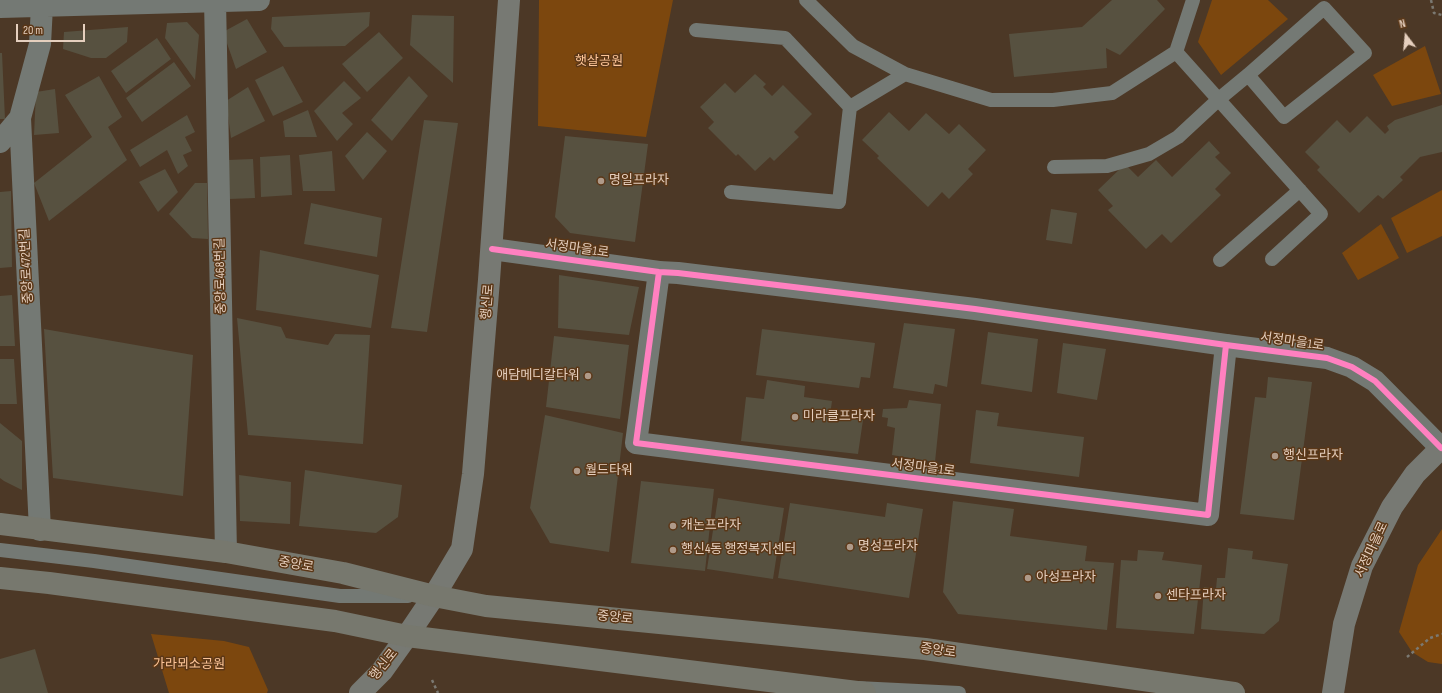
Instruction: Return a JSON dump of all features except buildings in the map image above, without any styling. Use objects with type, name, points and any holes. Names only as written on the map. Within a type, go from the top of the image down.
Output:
[{"type":"main road","name":"행신로","points":[[360,693],[382,671],[407,636],[434,596],[462,549],[473,474],[492,249],[509,0]]},
{"type":"main road","name":"서정마을로","points":[[1333,693],[1344,624],[1362,566],[1392,506],[1415,474],[1442,448]]},
{"type":"main road","name":"중앙로","points":[[0,524],[226,552],[343,573],[434,596],[486,606],[925,649],[1234,693]]},
{"type":"main road","points":[[0,578],[49,583],[335,621],[407,636],[823,690],[865,693]]},
{"type":"street","points":[[0,7],[56,4],[259,0]]},
{"type":"street","name":"중앙로468번길","points":[[215,1],[226,552]]},
{"type":"street","name":"중앙로472번길","points":[[40,530],[20,118],[40,44],[56,4]]},
{"type":"street","points":[[0,142],[20,118]]},
{"type":"street","name":"서정마을1로","points":[[492,249],[659,272],[975,309],[1327,358],[1352,367],[1375,381],[1442,448]]},
{"type":"street","name":"서정마을1로","points":[[659,272],[636,443],[1208,516],[1226,345]]},
{"type":"lane","points":[[806,0],[853,46],[905,74],[991,100],[1053,100],[1112,93],[1176,52],[1193,0]]},
{"type":"lane","points":[[1054,167],[1107,166],[1149,154],[1178,137],[1219,99],[1324,8],[1364,53],[1284,117],[1248,75]]},
{"type":"lane","points":[[696,30],[784,38],[850,107]]},
{"type":"lane","points":[[1176,52],[1321,214],[1272,259]]},
{"type":"lane","points":[[850,107],[905,74]]},
{"type":"lane","points":[[731,192],[839,202],[850,107]]},
{"type":"lane","points":[[1220,260],[1300,190]]},
{"type":"lane","points":[[0,550],[94,561],[340,596],[434,596]]},
{"type":"lane","points":[[0,573],[49,583]]},
{"type":"lane","points":[[823,690],[959,693]]},
{"type":"path","points":[[1431,0],[1434,13],[1442,15]]},
{"type":"path","points":[[1407,658],[1430,638],[1442,634]]},
{"type":"path","points":[[432,680],[438,693]]},
{"type":"green space","name":"햇살공원","points":[[539,0],[673,0],[646,137],[538,126]]},
{"type":"green space","points":[[1212,0],[1268,0],[1288,19],[1221,75],[1198,42]]},
{"type":"green space","points":[[1425,46],[1441,94],[1392,106],[1373,75]]},
{"type":"green space","points":[[1442,190],[1442,236],[1407,253],[1391,218]]},
{"type":"green space","points":[[1381,224],[1399,258],[1358,280],[1342,253]]},
{"type":"green space","points":[[1442,529],[1442,664],[1428,662],[1412,652],[1399,632],[1418,565]]},
{"type":"green space","name":"가라뫼소공원","points":[[151,634],[224,641],[249,647],[268,690],[267,693],[169,693]]},
{"type":"cycle path","points":[[492,249],[659,272],[678,273],[975,309],[1327,358],[1352,367],[1375,381],[1441,448]]},
{"type":"cycle path","points":[[659,272],[636,443],[1208,515],[1226,345]]},
{"type":"place","name":"명일프라자","points":[[601,181]]},
{"type":"place","name":"애담메디칼타워","points":[[588,376]]},
{"type":"place","name":"미라클프라자","points":[[795,417]]},
{"type":"place","name":"행신프라자","points":[[1275,456]]},
{"type":"place","name":"월드타워","points":[[577,471]]},
{"type":"place","name":"캐논프라자","points":[[673,526]]},
{"type":"place","name":"명성프라자","points":[[850,547]]},
{"type":"place","name":"행신4동 행정복지센터","points":[[673,550]]},
{"type":"place","name":"아성프라자","points":[[1028,578]]},
{"type":"place","name":"센타프라자","points":[[1158,596]]}]
